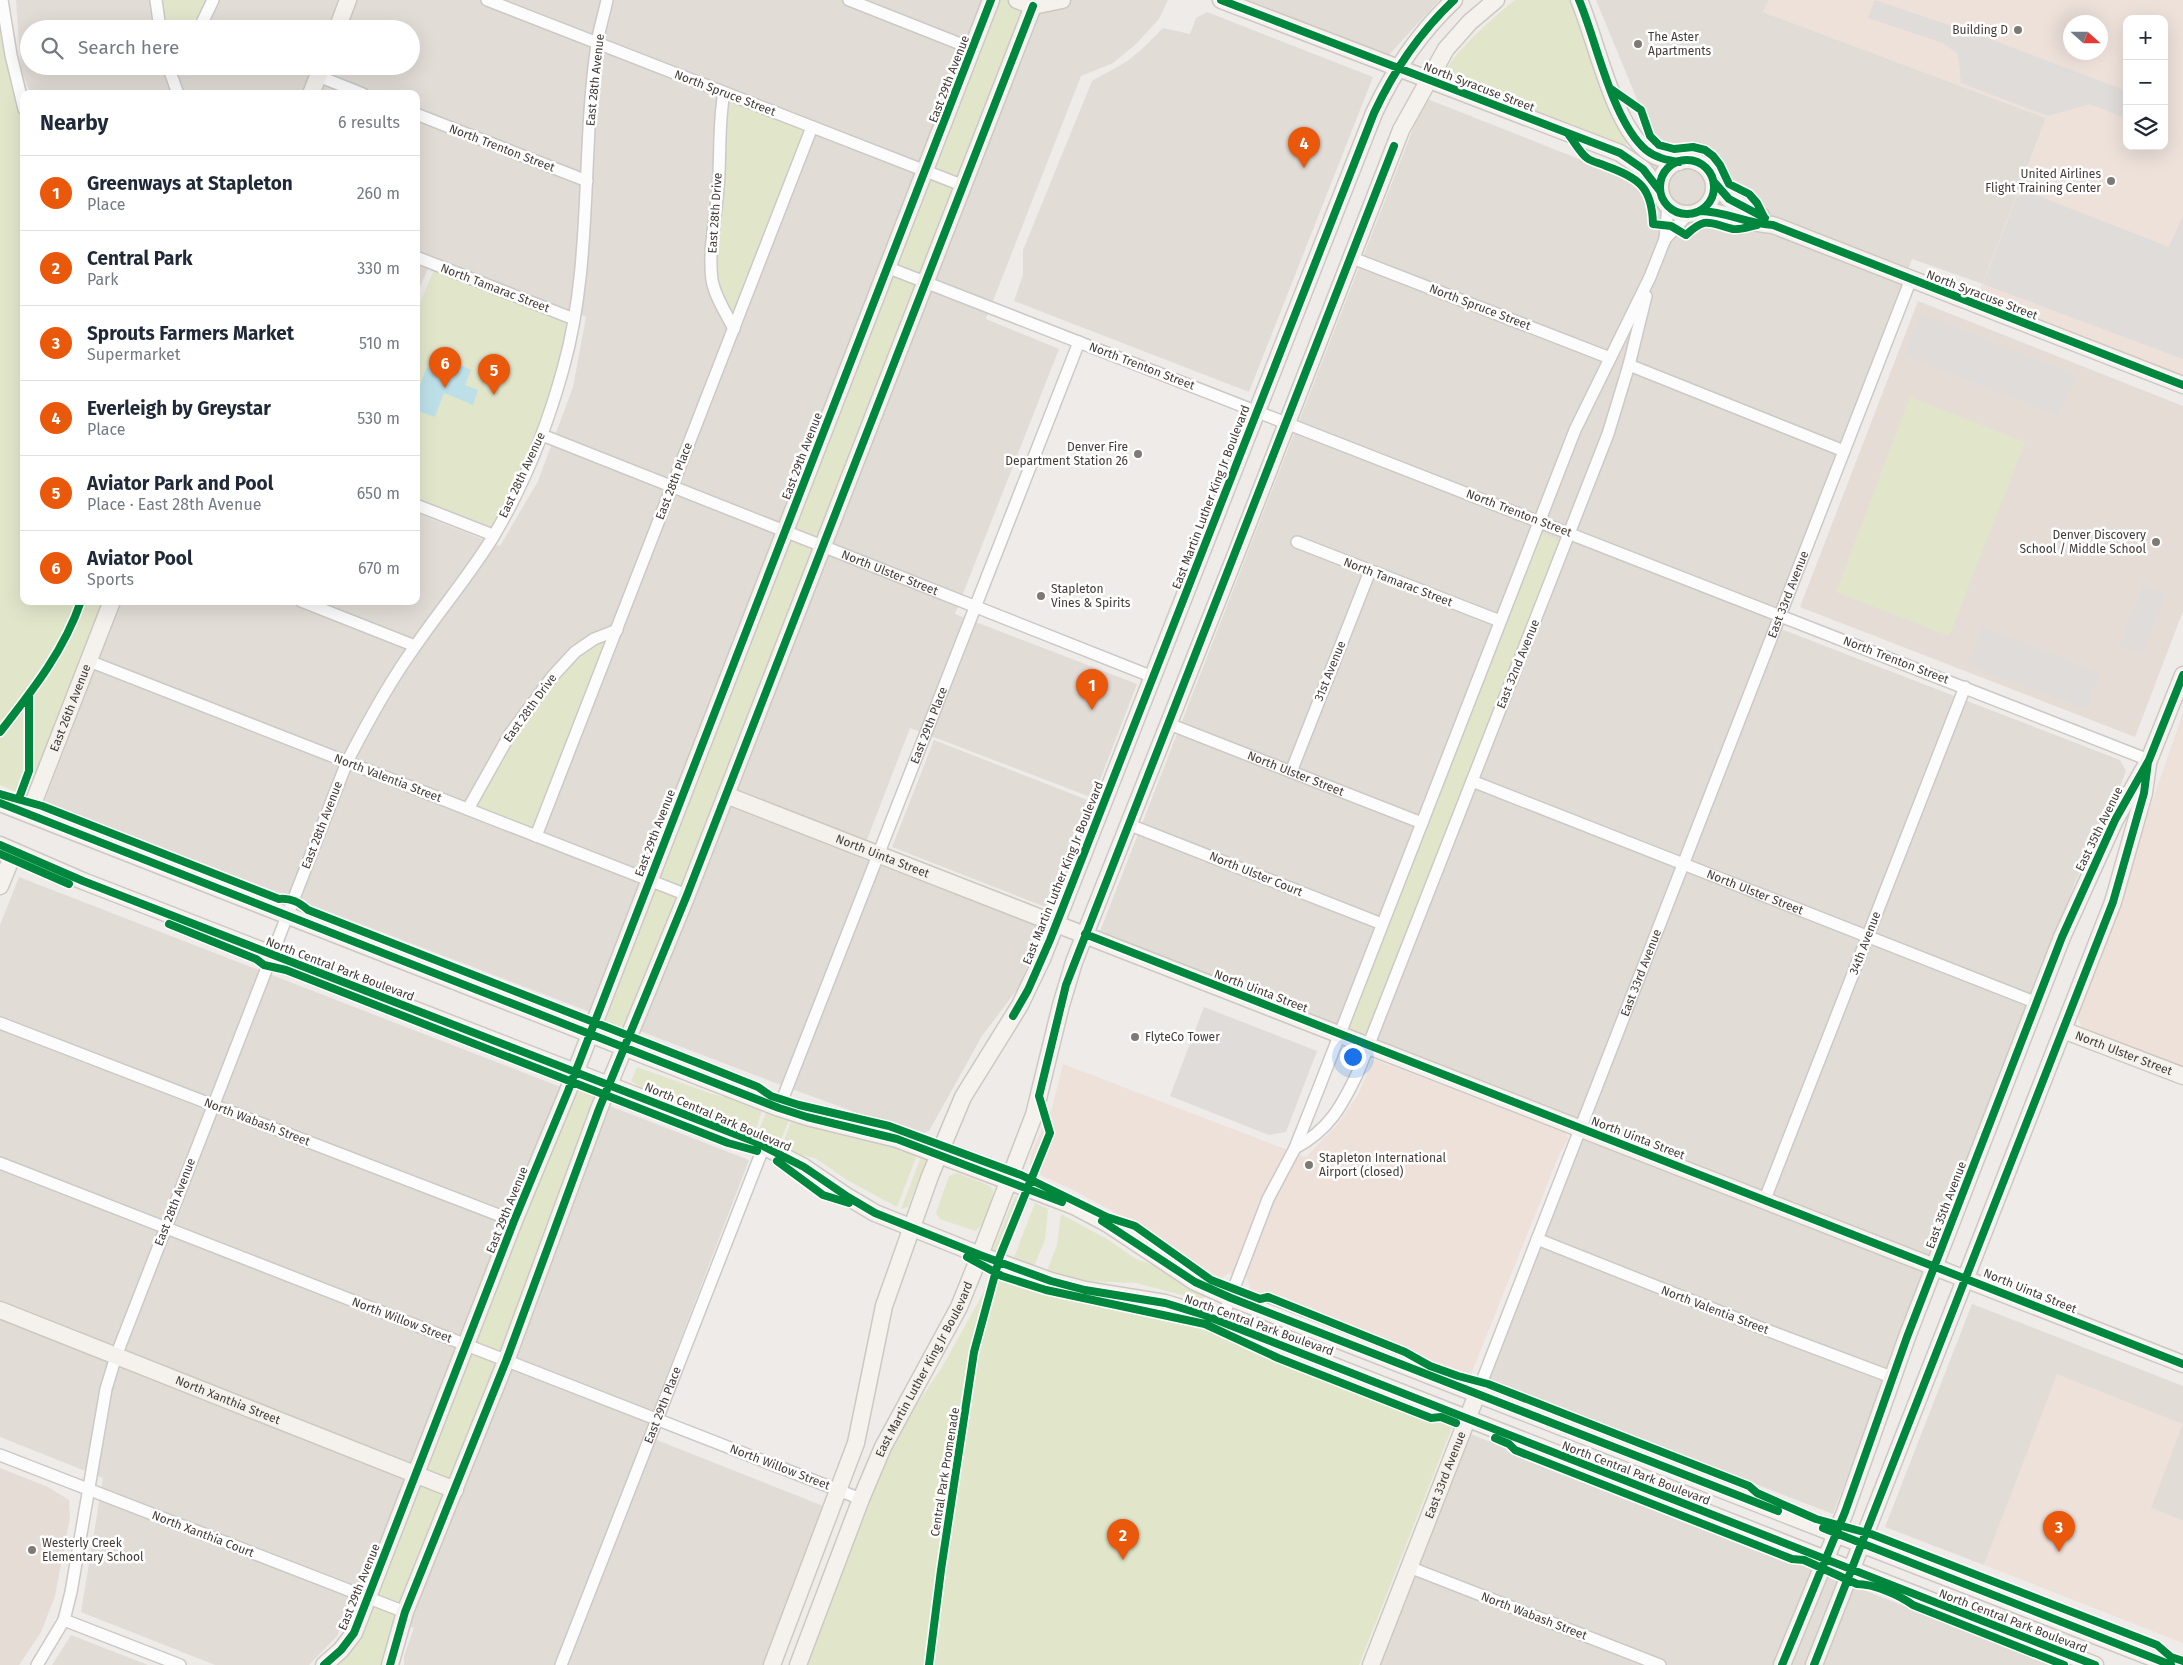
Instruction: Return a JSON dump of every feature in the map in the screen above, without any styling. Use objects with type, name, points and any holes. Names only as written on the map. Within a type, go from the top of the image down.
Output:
[{"type":"street","points":[[2,0],[11,55],[20,92]]},
{"type":"street","points":[[156,0],[159,20]]},
{"type":"street","points":[[203,20],[213,0]]},
{"type":"street","points":[[340,20],[348,0]]},
{"type":"street","name":"North Spruce Street","points":[[487,0],[964,186]]},
{"type":"street","name":"East 28th Avenue","points":[[37,1665],[64,1620],[74,1575],[106,1389],[116,1356],[347,762],[380,698],[494,536],[542,435],[564,368],[574,319],[584,247],[590,110],[597,43],[607,0]]},
{"type":"street","points":[[849,0],[973,49]]},
{"type":"street","name":"East 29th Avenue","points":[[324,1665],[342,1650],[354,1634],[514,1220],[575,1071],[992,0]]},
{"type":"street","points":[[1017,0],[1033,6],[1062,0]]},
{"type":"street","name":"North Syracuse Street","points":[[1221,0],[1620,153],[1643,169],[1660,191]]},
{"type":"street","name":"East Martin Luther King Jr Boulevard","points":[[772,1665],[839,1490],[862,1422],[884,1306],[910,1228],[938,1154],[963,1097],[1028,990],[1153,677],[1360,146],[1397,68],[1411,48],[1454,0]]},
{"type":"street","name":"East Martin Luther King Jr Boulevard","points":[[798,1665],[861,1499],[883,1447],[959,1307],[980,1256],[1034,1115],[1066,985],[1085,934],[1170,724],[1400,130],[1427,79],[1456,36],[1496,0]]},
{"type":"street","points":[[1579,0],[1627,129],[1648,151],[1661,158],[1678,162],[1697,162],[1710,174],[1714,182],[1712,199],[1693,213],[1675,211],[1668,206],[1660,191],[1664,173],[1678,162]]},
{"type":"street","points":[[390,1665],[405,1612],[506,1360],[609,1084],[687,895],[1033,6]]},
{"type":"street","points":[[172,75],[177,90]]},
{"type":"street","points":[[175,80],[176,75]]},
{"type":"street","points":[[313,90],[318,75]]},
{"type":"street","points":[[327,75],[356,90]]},
{"type":"street","name":"East 28th Drive","points":[[724,93],[720,117],[718,186],[711,257],[712,281],[734,329]]},
{"type":"street","name":"North Trenton Street","points":[[420,116],[588,181]]},
{"type":"street","name":"East 28th Place","points":[[536,836],[812,127]]},
{"type":"street","name":"North Syracuse Street","points":[[1714,182],[1729,199],[1764,217],[1773,225]]},
{"type":"street","name":"East 32nd Avenue","points":[[1221,1322],[1268,1199],[1295,1148],[1575,430],[1650,277],[1665,240],[1668,206]]},
{"type":"street","name":"North Syracuse Street","points":[[1693,213],[1723,212],[1760,224],[1773,225],[2183,385]]},
{"type":"street","name":"East 32nd Avenue","points":[[1665,240],[1693,213]]},
{"type":"street","name":"North Spruce Street","points":[[1350,257],[1610,358]]},
{"type":"street","name":"North Tamarac Street","points":[[420,259],[574,319]]},
{"type":"street","name":"North Trenton Street","points":[[889,268],[2149,760]]},
{"type":"street","name":"East 32nd Avenue","points":[[1295,1148],[1312,1139],[1326,1126],[1343,1103],[1369,1045],[1608,434],[1629,366],[1650,277]]},
{"type":"street","name":"East 33rd Avenue","points":[[1371,1665],[1911,279]]},
{"type":"street","name":"East 29th Place","points":[[779,1108],[1079,342]]},
{"type":"street","points":[[1629,366],[1844,451]]},
{"type":"street","name":"North Ulster Street","points":[[542,435],[1153,677]]},
{"type":"street","points":[[420,507],[494,536]]},
{"type":"street","name":"North Tamarac Street","points":[[1297,542],[1500,621]]},
{"type":"street","name":"31st Avenue","points":[[1291,772],[1370,571]]},
{"type":"street","name":"East 26th Avenue","points":[[29,814],[110,605]]},
{"type":"street","points":[[311,605],[415,646]]},
{"type":"street","name":"East 28th Drive","points":[[468,809],[510,734],[552,677],[575,652],[594,640],[617,630]]},
{"type":"street","name":"North Valentia Street","points":[[89,661],[687,895]]},
{"type":"street","name":"East 35th Avenue","points":[[1782,1665],[1873,1438],[1935,1266],[2037,1003],[2092,868],[2130,789],[2149,760],[2183,676]]},
{"type":"street","name":"34th Avenue","points":[[1764,1200],[1965,687]]},
{"type":"street","name":"North Ulster Street","points":[[1170,724],[1422,824]]},
{"type":"street","name":"East 35th Avenue","points":[[1814,1665],[2118,888],[2144,793],[2149,760]]},
{"type":"street","name":"North Ulster Street","points":[[1472,781],[2037,1003]]},
{"type":"street","name":"North Uinta Street","points":[[726,795],[2183,1364]]},
{"type":"street","name":"North Central Park Boulevard","points":[[2,804],[779,1108],[807,1117],[889,1136],[1074,1206],[1108,1224],[1196,1282],[1231,1298],[2171,1665]]},
{"type":"street","name":"North Ulster Court","points":[[1130,824],[1382,924]]},
{"type":"street","points":[[0,886],[7,848]]},
{"type":"street","name":"North Central Park Boulevard","points":[[7,848],[83,882],[609,1084],[764,1146],[813,1172],[860,1205],[910,1228],[980,1256],[1051,1281],[1094,1292],[1165,1303],[1221,1322],[2095,1665]]},
{"type":"street","name":"North Wabash Street","points":[[0,1023],[514,1220]]},
{"type":"street","name":"North Ulster Street","points":[[2063,1030],[2183,1076]]},
{"type":"street","name":"East 29th Place","points":[[561,1665],[764,1146]]},
{"type":"street","name":"North Willow Street","points":[[0,1163],[861,1499]]},
{"type":"street","name":"North Valentia Street","points":[[1537,1240],[1894,1378]]},
{"type":"street","name":"North Xanthia Street","points":[[0,1310],[454,1490]]},
{"type":"street","name":"North Xanthia Court","points":[[0,1456],[405,1612]]},
{"type":"street","name":"North Wabash Street","points":[[1409,1567],[1660,1665]]},
{"type":"street","points":[[64,1620],[180,1665]]},
{"type":"shaded area","points":[[16,0],[1168,0],[1159,19],[1136,44],[1113,63],[1081,76],[986,319],[1059,349],[955,614],[1137,684],[1093,798],[910,728],[860,858],[1043,928],[1019,987],[982,1036],[929,1131],[917,1135],[773,1082],[44,803],[119,605],[420,605],[420,515],[500,546],[538,481],[573,387],[586,317],[433,257],[420,287],[420,90],[29,90],[23,75],[420,75],[420,20],[20,20],[20,56]]},
{"type":"shaded area","points":[[1243,0],[1439,0],[1388,56]]},
{"type":"shaded area","points":[[1596,0],[1769,0],[1763,12],[2046,118],[1983,284],[1912,259],[1771,625],[2120,760],[2126,771],[2111,810],[2076,880],[1833,1514],[1477,1377],[1577,1119],[1099,934],[1425,98],[1637,182],[1657,148]]},
{"type":"shaded area","name":"United Airlines Flight Training Center","points":[[1769,0],[2183,0],[2183,375],[1978,295],[2046,118],[1763,12]]},
{"type":"shaded area","points":[[1875,0],[1987,38],[2123,89],[2123,117],[2090,104],[2048,116],[1961,83],[1958,54],[1943,43],[1868,18]]},
{"type":"shaded area","points":[[1207,12],[1373,77],[1249,392],[1014,301],[1023,275],[1023,250],[1092,81],[1126,62],[1163,28],[1190,34],[1196,18]]},
{"type":"shaded area","points":[[2031,193],[2169,247],[2183,216],[2183,359],[1983,284],[2017,196]]},
{"type":"shaded area","points":[[1918,301],[2183,406],[2183,611],[2135,737],[1800,607]]},
{"type":"shaded area","points":[[1920,313],[2076,375],[2059,416],[1904,355]]},
{"type":"shaded area","points":[[2143,585],[2166,594],[2143,654],[2120,645]]},
{"type":"shaded area","points":[[1982,627],[2100,673],[2086,709],[1967,665]]},
{"type":"shaded area","points":[[2183,713],[2183,1067],[2082,1028],[2077,1016]]},
{"type":"shaded area","points":[[934,740],[1090,801],[1048,908],[892,847]]},
{"type":"shaded area","points":[[19,877],[749,1160],[644,1435],[826,1507],[764,1665],[404,1665],[404,1656],[414,1628],[351,1602],[337,1636],[309,1665],[215,1665],[81,1612],[103,1478],[0,1437],[0,925]]},
{"type":"shaded area","points":[[1204,1007],[1317,1051],[1286,1132],[1269,1135],[1170,1096]]},
{"type":"shaded area","points":[[1373,1059],[1546,1125],[1561,1128],[1566,1132],[1568,1139],[1559,1155],[1471,1374],[1463,1376],[1431,1365],[1430,1359],[1266,1295],[1261,1298],[1252,1294],[1248,1280],[1229,1273],[1220,1279],[1210,1278],[1207,1272],[1127,1219],[1073,1190],[1036,1173],[1030,1166],[1031,1153],[1052,1108],[1063,1064],[1306,1157],[1337,1125],[1359,1093]]},
{"type":"shaded area","points":[[1972,1304],[2183,1386],[2183,1521],[2151,1508],[2058,1374],[1984,1565],[1885,1527]]},
{"type":"shaded area","points":[[2057,1374],[2183,1424],[2151,1508],[2183,1521],[2183,1643],[1984,1565]]},
{"type":"shaded area","points":[[1468,1433],[2053,1665],[1373,1665]]},
{"type":"shaded area","name":"Westerly Creek Elementary School","points":[[0,1468],[48,1487],[69,1500],[70,1518],[55,1596],[41,1632],[19,1665],[0,1665]]},
{"type":"shaded area","points":[[71,1635],[148,1665],[52,1665]]},
{"type":"green space","points":[[0,0],[21,90],[20,605],[106,605],[30,788],[27,787],[19,793],[0,785]]},
{"type":"green space","points":[[156,0],[213,0],[203,20],[159,20]]},
{"type":"green space","points":[[991,0],[1062,0],[1033,6],[624,1048],[589,1034]]},
{"type":"green space","points":[[1515,0],[1569,0],[1617,125],[1628,140],[1624,148],[1444,78],[1452,61],[1462,49],[1485,25]]},
{"type":"green space","points":[[724,93],[812,127],[734,329],[713,281]]},
{"type":"green space","points":[[436,265],[574,319],[542,435],[493,535],[420,507],[420,303]]},
{"type":"green space","points":[[1910,397],[2025,442],[1949,636],[1836,592]]},
{"type":"green space","points":[[1543,533],[1560,542],[1365,1034],[1348,1027],[1350,1021],[1540,535]]},
{"type":"green space","points":[[617,630],[536,836],[468,809],[484,779],[575,652]]},
{"type":"green space","points":[[637,1067],[712,1094],[746,1102],[763,1109],[754,1134],[646,1091],[631,1081]]},
{"type":"green space","points":[[582,1088],[594,1094],[592,1105],[390,1665],[324,1665],[341,1650],[574,1096]]},
{"type":"green space","points":[[767,1110],[790,1118],[779,1145],[757,1135]]},
{"type":"green space","points":[[792,1119],[918,1152],[897,1207],[847,1180],[815,1158],[798,1155],[782,1146]]},
{"type":"green space","points":[[923,1152],[927,1158],[908,1207],[901,1209]]},
{"type":"green space","points":[[957,1173],[988,1185],[993,1189],[988,1212],[982,1224],[975,1231],[940,1219],[936,1213],[949,1176]]},
{"type":"green space","points":[[1015,1196],[1020,1196],[998,1254],[993,1249]]},
{"type":"green space","points":[[1035,1203],[1048,1209],[1045,1240],[1034,1266],[1013,1260]]},
{"type":"green space","points":[[1061,1214],[1107,1239],[1136,1259],[1151,1264],[1209,1296],[1197,1299],[1136,1283],[1083,1281],[1047,1271],[1057,1245]]},
{"type":"green space","points":[[1003,1280],[1070,1300],[1141,1309],[1178,1317],[1453,1425],[1359,1665],[805,1665],[887,1456],[907,1419],[942,1367],[990,1281]]},
{"type":"water","points":[[456,363],[471,370],[465,385],[478,390],[473,405],[444,393],[435,417],[420,411],[420,385],[427,367],[451,376]]},
{"type":"cycle path","points":[[324,1665],[341,1650],[354,1633],[514,1221],[568,1091],[991,0]]},
{"type":"cycle path","points":[[1221,0],[1620,153],[1643,169],[1660,191]]},
{"type":"cycle path","points":[[1013,1016],[1028,990],[1050,940],[1374,113],[1408,53],[1454,0]]},
{"type":"cycle path","points":[[1579,0],[1606,80],[1634,137],[1650,153],[1679,162]]},
{"type":"cycle path","points":[[390,1665],[405,1612],[506,1361],[599,1109],[687,895],[1033,6]]},
{"type":"cycle path","points":[[1611,89],[1641,110],[1650,136],[1659,145],[1674,149],[1693,147],[1705,150],[1713,156],[1720,165],[1729,184],[1749,194],[1757,203],[1764,217]]},
{"type":"cycle path","points":[[1568,134],[1582,153],[1591,161],[1617,170],[1642,186],[1650,201],[1653,224],[1671,226],[1686,235],[1704,223],[1714,223],[1733,229],[1757,225]]},
{"type":"cycle path","name":"Central Park Promenade","points":[[929,1665],[941,1570],[974,1352],[1000,1256],[1050,1133],[1039,1096],[1066,985],[1394,146]]},
{"type":"cycle path","points":[[1687,160],[1697,162],[1706,168],[1712,177],[1714,187],[1712,197],[1706,206],[1697,212],[1687,214],[1677,212],[1668,206],[1662,197],[1660,187],[1662,177],[1668,168],[1677,162],[1687,160]]},
{"type":"cycle path","points":[[1714,182],[1729,199],[1765,218]]},
{"type":"cycle path","points":[[1700,211],[1773,225],[2183,385]]},
{"type":"cycle path","points":[[0,732],[46,670],[66,637],[79,605]]},
{"type":"cycle path","points":[[1782,1665],[1845,1512],[1907,1337],[2062,937],[2115,820],[2149,760],[2183,675]]},
{"type":"cycle path","points":[[19,798],[29,771],[29,696]]},
{"type":"cycle path","points":[[1814,1665],[2113,902],[2144,793],[2148,762]]},
{"type":"cycle path","points":[[0,794],[42,806],[279,899],[295,901],[308,910],[758,1087],[771,1096],[799,1105],[889,1126],[1021,1175],[1107,1217],[1135,1226],[1211,1280],[1260,1299],[1268,1297],[1405,1352],[1430,1366],[1488,1384],[1749,1486],[1757,1493],[1816,1519],[1871,1534],[2157,1645],[2171,1657],[2183,1661]]},
{"type":"cycle path","points":[[0,803],[779,1108],[807,1117],[897,1139],[1062,1202]]},
{"type":"cycle path","points":[[0,845],[83,881],[753,1141],[804,1167],[875,1213],[980,1255],[1051,1281],[1085,1290],[1165,1303],[1204,1315],[2095,1665]]},
{"type":"cycle path","points":[[0,854],[69,884]]},
{"type":"cycle path","points":[[169,924],[256,959],[264,965],[286,970],[728,1143],[757,1151]]},
{"type":"cycle path","points":[[1085,934],[2183,1364]]},
{"type":"cycle path","points":[[777,1161],[823,1195],[849,1203]]},
{"type":"cycle path","points":[[1102,1221],[1195,1282],[1231,1298],[1778,1511]]},
{"type":"cycle path","points":[[967,1257],[1002,1276],[1046,1290],[1205,1324],[1278,1358],[1431,1418],[1441,1417],[1456,1423]]},
{"type":"cycle path","points":[[1495,1438],[1509,1444],[1515,1450],[1792,1559],[1804,1560],[1857,1584],[1864,1584],[1886,1591],[1913,1605],[2064,1665]]},
{"type":"cycle path","points":[[1823,1528],[2171,1665]]},
{"type":"place","name":"Building D","points":[[2018,30]]},
{"type":"place","name":"The Aster Apartments","points":[[1638,44]]},
{"type":"place","name":"Everleigh by Greystar","points":[[1304,168]]},
{"type":"place","name":"United Airlines Flight Training Center","points":[[2111,181]]},
{"type":"place","name":"Aviator Pool","points":[[445,388]]},
{"type":"place","name":"Aviator Park and Pool","points":[[494,395]]},
{"type":"place","name":"Denver Fire Department Station 26","points":[[1138,454]]},
{"type":"place","name":"Denver Discovery School / Middle School","points":[[2156,542]]},
{"type":"place","name":"Stapleton Vines & Spirits","points":[[1041,596]]},
{"type":"place","name":"Greenways at Stapleton","points":[[1092,710]]},
{"type":"place","name":"FlyteCo Tower","points":[[1135,1037]]},
{"type":"place","name":"Stapleton International Airport (closed)","points":[[1309,1165]]},
{"type":"place","name":"Westerly Creek Elementary School","points":[[32,1550]]},
{"type":"place","name":"Sprouts Farmers Market","points":[[2059,1552]]},
{"type":"place","name":"Central Park","points":[[1123,1560]]}]
